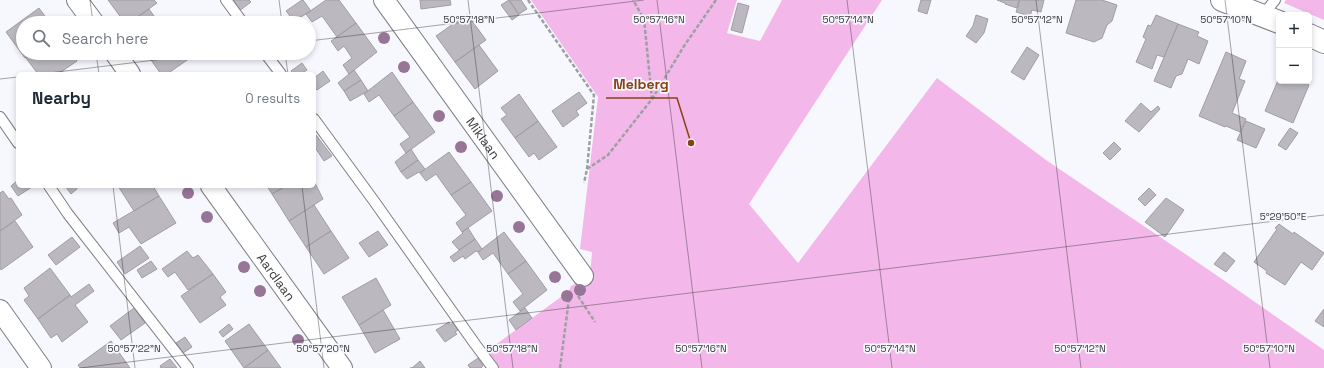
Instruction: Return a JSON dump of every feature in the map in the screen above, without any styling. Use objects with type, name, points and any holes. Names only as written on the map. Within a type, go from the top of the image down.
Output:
[{"type":"street","points":[[77,0],[89,16]]},
{"type":"street","name":"Miklaan","points":[[384,0],[583,276]]},
{"type":"street","points":[[1222,0],[1272,13]]},
{"type":"street","points":[[1312,36],[1324,42]]},
{"type":"street","points":[[120,60],[129,72]]},
{"type":"street","name":"Aardlaan","points":[[212,188],[342,368]]},
{"type":"street","points":[[0,310],[41,368]]},
{"type":"lane","points":[[226,0],[238,16]]},
{"type":"lane","points":[[270,60],[279,72]]},
{"type":"lane","points":[[0,117],[16,140]]},
{"type":"lane","points":[[316,122],[374,201],[474,344],[493,368]]},
{"type":"lane","points":[[50,188],[188,368]]},
{"type":"path","points":[[528,0],[594,95],[587,169],[584,184]]},
{"type":"path","points":[[633,0],[644,19],[652,100]]},
{"type":"path","points":[[587,169],[608,155],[652,100],[684,46],[716,0]]},
{"type":"path","points":[[560,368],[571,286],[595,322]]},
{"type":"shaded area","points":[[531,0],[737,0],[727,33],[760,41],[782,0],[882,0],[749,204],[798,263],[937,78],[1046,160],[1324,350],[1324,368],[499,368],[487,351],[569,291],[571,286],[590,277],[592,252],[580,249],[598,97]]},
{"type":"shaded area","points":[[1286,0],[1324,0],[1324,20],[1312,15],[1312,12],[1305,12],[1284,3]]},
{"type":"building","points":[[108,0],[154,0],[157,3],[139,16],[120,16]]},
{"type":"building","points":[[232,0],[249,0],[251,2],[239,11]]},
{"type":"building","points":[[303,0],[311,11],[302,16],[290,16],[286,11]]},
{"type":"building","points":[[326,0],[339,0],[356,23],[337,37],[322,16],[316,20],[316,16],[308,16],[306,14]]},
{"type":"building","points":[[420,0],[450,0],[451,5],[421,9]]},
{"type":"building","points":[[509,0],[519,15],[512,20],[501,5]]},
{"type":"building","points":[[509,0],[521,0],[527,9],[519,14]]},
{"type":"building","points":[[921,0],[931,0],[927,14],[918,11]]},
{"type":"building","points":[[997,0],[1019,0],[1017,8]]},
{"type":"building","points":[[1020,0],[1044,0],[1041,12],[1032,10],[1030,16],[1016,12]]},
{"type":"building","points":[[1076,0],[1102,0],[1117,5],[1112,21],[1107,25],[1102,38],[1094,42],[1066,33]]},
{"type":"building","points":[[738,3],[749,6],[742,33],[731,30]]},
{"type":"building","points":[[39,8],[45,16],[28,16]]},
{"type":"building","points":[[149,9],[154,16],[139,16]]},
{"type":"building","points":[[467,14],[486,40],[455,62],[436,36]]},
{"type":"building","points":[[976,15],[988,19],[984,33],[976,43],[966,36],[973,26]]},
{"type":"building","points":[[1156,15],[1178,24],[1164,57],[1157,55],[1152,69],[1136,62],[1146,39],[1143,37],[1148,25],[1151,26]]},
{"type":"building","points":[[356,23],[377,52],[349,74],[343,65],[352,58],[344,46],[338,51],[331,41]]},
{"type":"building","points":[[1178,24],[1199,32],[1197,36],[1208,41],[1199,64],[1188,59],[1182,74],[1176,76],[1171,88],[1154,81]]},
{"type":"building","points":[[16,25],[16,46],[6,32]]},
{"type":"building","points":[[479,45],[498,71],[475,89],[455,62]]},
{"type":"building","points":[[1027,47],[1039,55],[1024,80],[1011,72]]},
{"type":"building","points":[[1226,52],[1246,61],[1239,79],[1245,81],[1232,113],[1246,119],[1240,132],[1199,116]]},
{"type":"building","points":[[28,60],[77,61],[61,72],[36,72]]},
{"type":"building","points":[[151,60],[187,60],[170,72],[160,72]]},
{"type":"building","points":[[302,63],[307,70],[304,72],[291,71]]},
{"type":"building","points":[[354,70],[361,80],[344,91],[338,83]]},
{"type":"building","points":[[323,71],[330,81],[317,90],[316,76]]},
{"type":"building","points":[[392,72],[413,102],[394,116],[379,95],[369,102],[364,94]]},
{"type":"building","points":[[361,80],[368,91],[350,101],[344,91]]},
{"type":"building","points":[[1276,84],[1309,85],[1293,123],[1265,111]]},
{"type":"building","points":[[579,92],[587,103],[576,111],[579,115],[563,127],[552,111]]},
{"type":"building","points":[[519,94],[538,121],[515,138],[501,119],[507,115],[501,108]]},
{"type":"building","points":[[413,102],[435,132],[406,153],[400,144],[410,137],[394,116]]},
{"type":"building","points":[[1141,103],[1151,112],[1158,106],[1160,109],[1139,132],[1125,121]]},
{"type":"building","points":[[538,121],[557,147],[539,160],[534,153],[529,157],[515,138]]},
{"type":"building","points":[[1246,121],[1265,129],[1256,148],[1237,140]]},
{"type":"building","points":[[1290,128],[1298,133],[1286,150],[1278,145]]},
{"type":"building","points":[[316,135],[332,156],[324,161],[316,149]]},
{"type":"building","points":[[1114,142],[1121,149],[1110,160],[1103,153]]},
{"type":"building","points":[[411,149],[418,160],[401,172],[395,162]]},
{"type":"building","points":[[449,152],[471,182],[451,195],[436,174],[426,181],[420,173]]},
{"type":"building","points":[[418,160],[425,169],[407,179],[401,172]]},
{"type":"building","points":[[16,182],[16,188],[30,188],[18,196],[11,186]]},
{"type":"building","points":[[471,182],[492,211],[462,232],[456,223],[466,215],[451,195]]},
{"type":"building","points":[[316,185],[323,199],[289,221],[272,194],[282,188],[316,188]]},
{"type":"building","points":[[66,188],[77,188],[77,189],[71,194]]},
{"type":"building","points":[[119,188],[154,188],[159,196],[134,211]]},
{"type":"building","points":[[268,188],[282,188],[272,194]]},
{"type":"building","points":[[1149,188],[1156,195],[1145,206],[1138,199]]},
{"type":"building","points":[[3,191],[9,199],[11,198],[22,215],[0,231],[0,193]]},
{"type":"building","points":[[159,196],[176,223],[141,244],[129,227],[119,233],[113,223]]},
{"type":"building","points":[[1166,198],[1184,210],[1165,237],[1145,222]]},
{"type":"building","points":[[314,205],[331,231],[306,247],[289,221]]},
{"type":"building","points":[[15,221],[33,247],[1,270],[0,231]]},
{"type":"building","points":[[1279,224],[1293,234],[1294,232],[1324,253],[1312,270],[1301,262],[1285,285],[1266,273],[1267,271],[1254,262]]},
{"type":"building","points":[[468,228],[475,239],[459,250],[452,242]]},
{"type":"building","points":[[331,231],[349,258],[324,274],[306,247]]},
{"type":"building","points":[[378,231],[388,245],[369,257],[359,243]]},
{"type":"building","points":[[504,232],[526,261],[508,274],[493,253],[483,260],[478,252]]},
{"type":"building","points":[[72,237],[80,247],[56,265],[48,255]]},
{"type":"building","points":[[475,239],[482,249],[478,252],[476,251],[465,259],[463,256],[454,262],[450,257]]},
{"type":"building","points":[[140,246],[149,258],[125,274],[117,262]]},
{"type":"building","points":[[187,251],[193,258],[198,255],[213,274],[188,290],[175,272],[168,277],[162,269]]},
{"type":"building","points":[[1224,252],[1235,261],[1226,272],[1214,264]]},
{"type":"building","points":[[151,261],[157,269],[142,278],[137,270]]},
{"type":"building","points":[[526,261],[547,290],[520,311],[513,302],[523,294],[508,274]]},
{"type":"building","points":[[50,268],[70,295],[38,319],[24,300],[29,296],[24,288]]},
{"type":"building","points":[[213,274],[226,292],[220,297],[226,305],[200,323],[181,296]]},
{"type":"building","points":[[376,278],[391,305],[359,325],[342,297]]},
{"type":"building","points":[[89,284],[94,291],[75,305],[88,322],[62,342],[57,334],[51,338],[38,319],[70,295],[71,297]]},
{"type":"building","points":[[134,308],[145,323],[121,340],[110,326]]},
{"type":"building","points":[[525,308],[532,318],[516,330],[509,320]]},
{"type":"building","points":[[1324,309],[1324,327],[1315,321]]},
{"type":"building","points":[[383,310],[400,339],[375,353],[359,325]]},
{"type":"building","points":[[449,322],[450,325],[453,323],[458,330],[455,332],[457,334],[445,342],[436,330]]},
{"type":"building","points":[[229,324],[233,329],[223,337],[219,332]]},
{"type":"building","points":[[249,324],[268,350],[244,368],[225,341]]},
{"type":"building","points":[[185,337],[192,347],[183,353],[176,343]]},
{"type":"building","points":[[111,341],[130,368],[80,368],[78,365]]},
{"type":"building","points":[[268,350],[281,368],[244,368]]},
{"type":"building","points":[[478,358],[483,366],[481,368],[470,368],[468,365]]},
{"type":"building","points":[[170,359],[177,368],[161,368],[160,366]]},
{"type":"building","points":[[420,361],[425,368],[412,368]]},
{"type":"place","name":"Melberg","points":[[691,143]]}]
